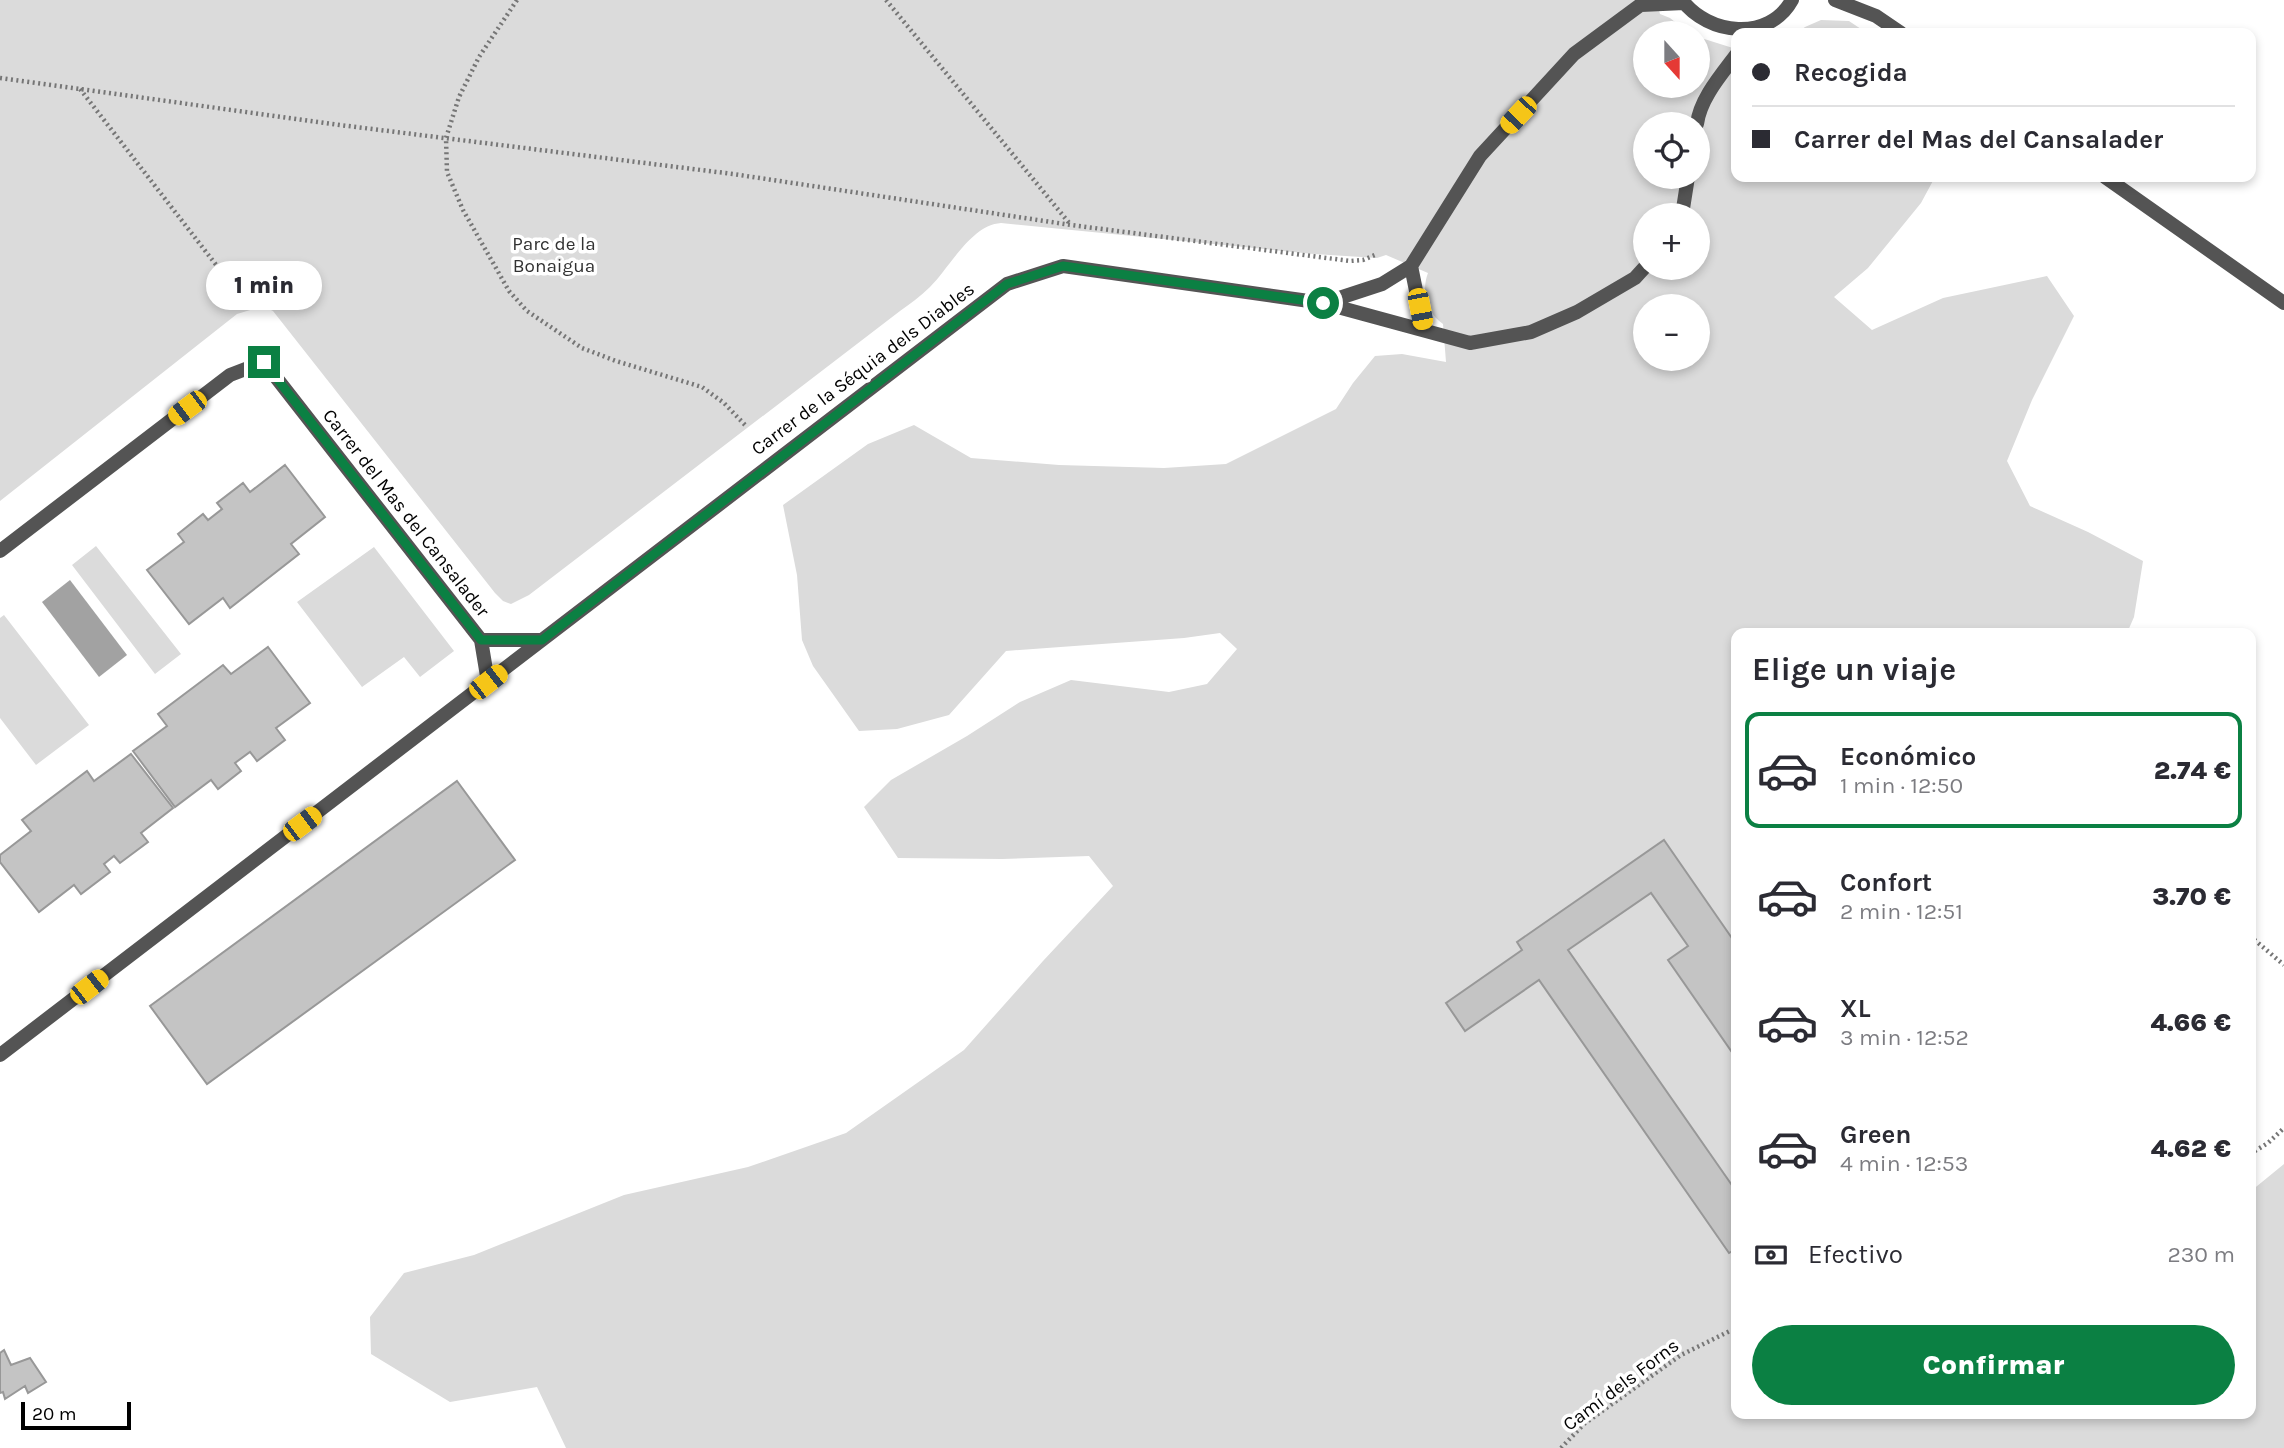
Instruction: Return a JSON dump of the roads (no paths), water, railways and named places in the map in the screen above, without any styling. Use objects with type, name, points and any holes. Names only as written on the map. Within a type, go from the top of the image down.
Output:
[{"type":"street","points":[[1764,28],[1792,0]]},
{"type":"street","points":[[1835,0],[1877,16],[1894,28]]},
{"type":"street","points":[[1323,303],[1382,284],[1412,266],[1480,156],[1574,54],[1644,3],[1683,2],[1698,17],[1715,27],[1731,29]]},
{"type":"street","points":[[1750,28],[1773,20]]},
{"type":"street","points":[[1699,112],[1731,62]]},
{"type":"street","points":[[2112,182],[2284,303]]},
{"type":"street","name":"Carrer de la Séquia dels Diables","points":[[0,1055],[1007,284],[1063,266],[1323,303],[1470,343],[1531,332],[1577,312],[1633,279]]},
{"type":"street","points":[[1412,266],[1424,330]]},
{"type":"street","name":"Carrer del Mas del Cansalader","points":[[0,551],[230,375],[264,362],[481,640],[542,640]]},
{"type":"street","points":[[481,640],[488,682]]},
{"type":"park label","name":"Parc de la Bonaigua","points":[[554,255]]}]
